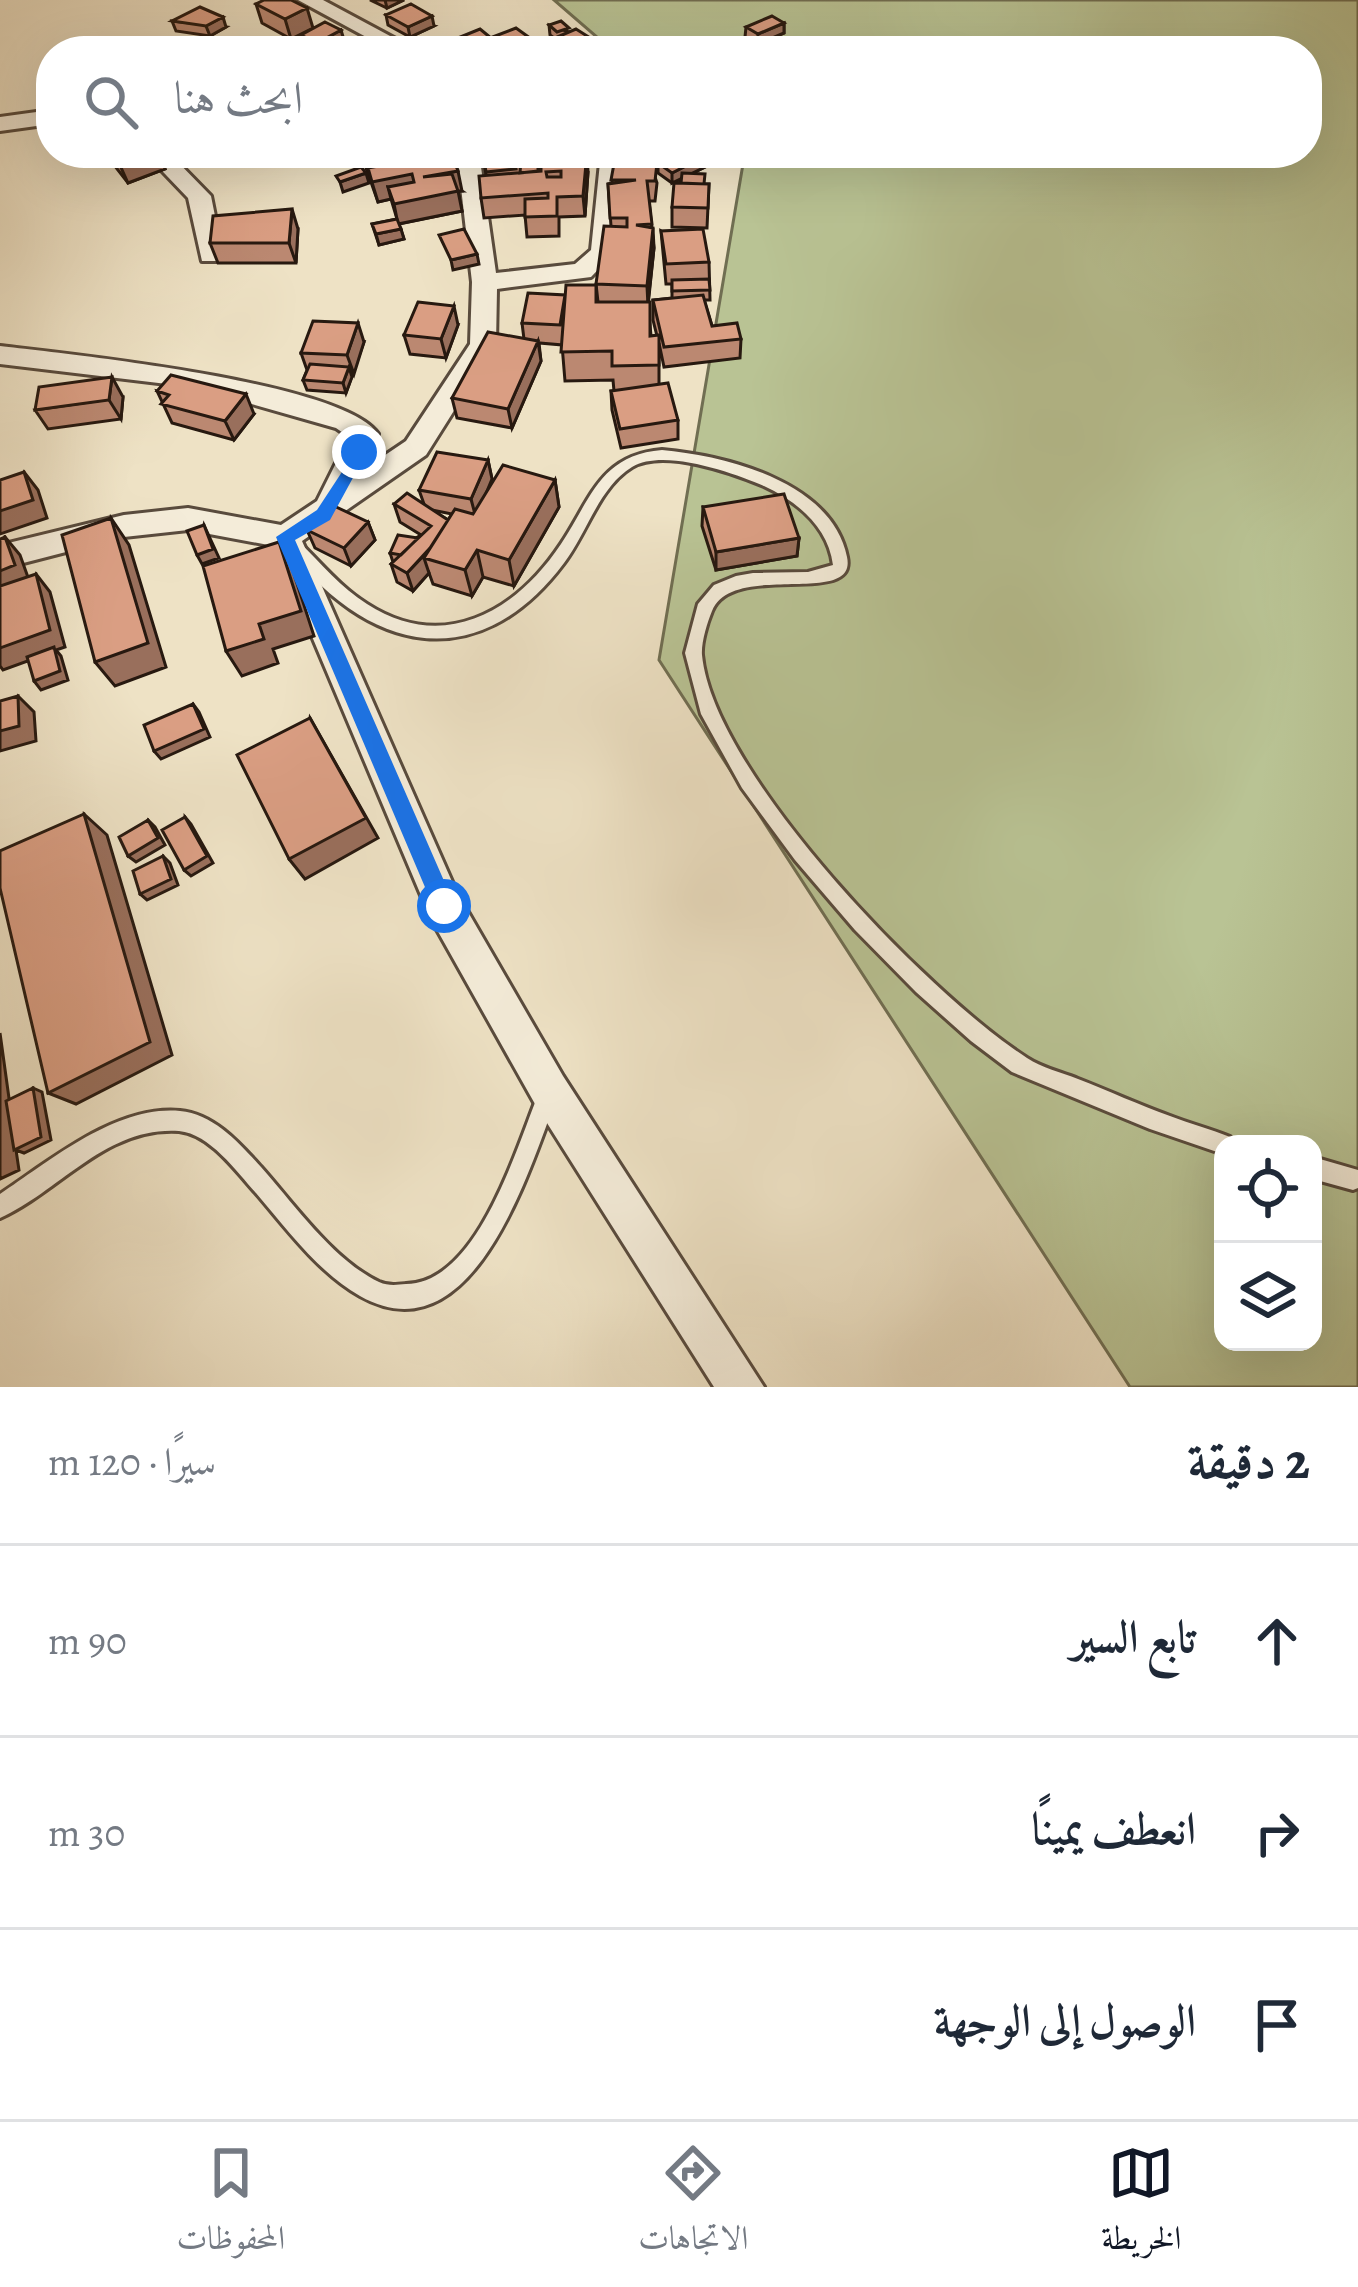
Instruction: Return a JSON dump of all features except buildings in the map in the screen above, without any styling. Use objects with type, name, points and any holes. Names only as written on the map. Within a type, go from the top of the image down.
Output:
[{"type":"street","points":[[308,0],[379,36]]},
{"type":"street","points":[[0,124],[36,119]]},
{"type":"street","points":[[171,168],[199,196],[211,256]]},
{"type":"street","points":[[0,557],[124,526],[188,519],[285,537],[416,448],[483,344],[485,282],[470,168]]},
{"type":"street","points":[[485,282],[582,272],[603,252],[611,168]]},
{"type":"street","points":[[0,355],[192,377],[346,421],[364,434],[323,515]]},
{"type":"street","points":[[285,537],[444,906],[549,1090],[741,1387]]},
{"type":"lane","points":[[285,537],[363,610],[415,632],[462,635],[506,615],[558,559],[601,487],[631,460],[658,453],[732,468],[794,495],[837,539],[841,568],[815,578],[768,574],[724,588],[698,616],[694,638],[695,670],[713,719],[753,794],[824,886],[935,994],[1020,1066],[1214,1141]]},
{"type":"lane","points":[[0,1207],[104,1142],[154,1123],[184,1120],[231,1150],[327,1257],[385,1296],[424,1295],[454,1277],[493,1231],[549,1090]]},
{"type":"lane","points":[[1322,1170],[1353,1179]]},
{"type":"green space","points":[[554,0],[1358,0],[1358,1387],[1130,1387],[659,660],[742,168],[1322,168],[1322,36],[596,36]]},
{"type":"route","points":[[359,452],[323,515],[285,537],[444,906]]}]
